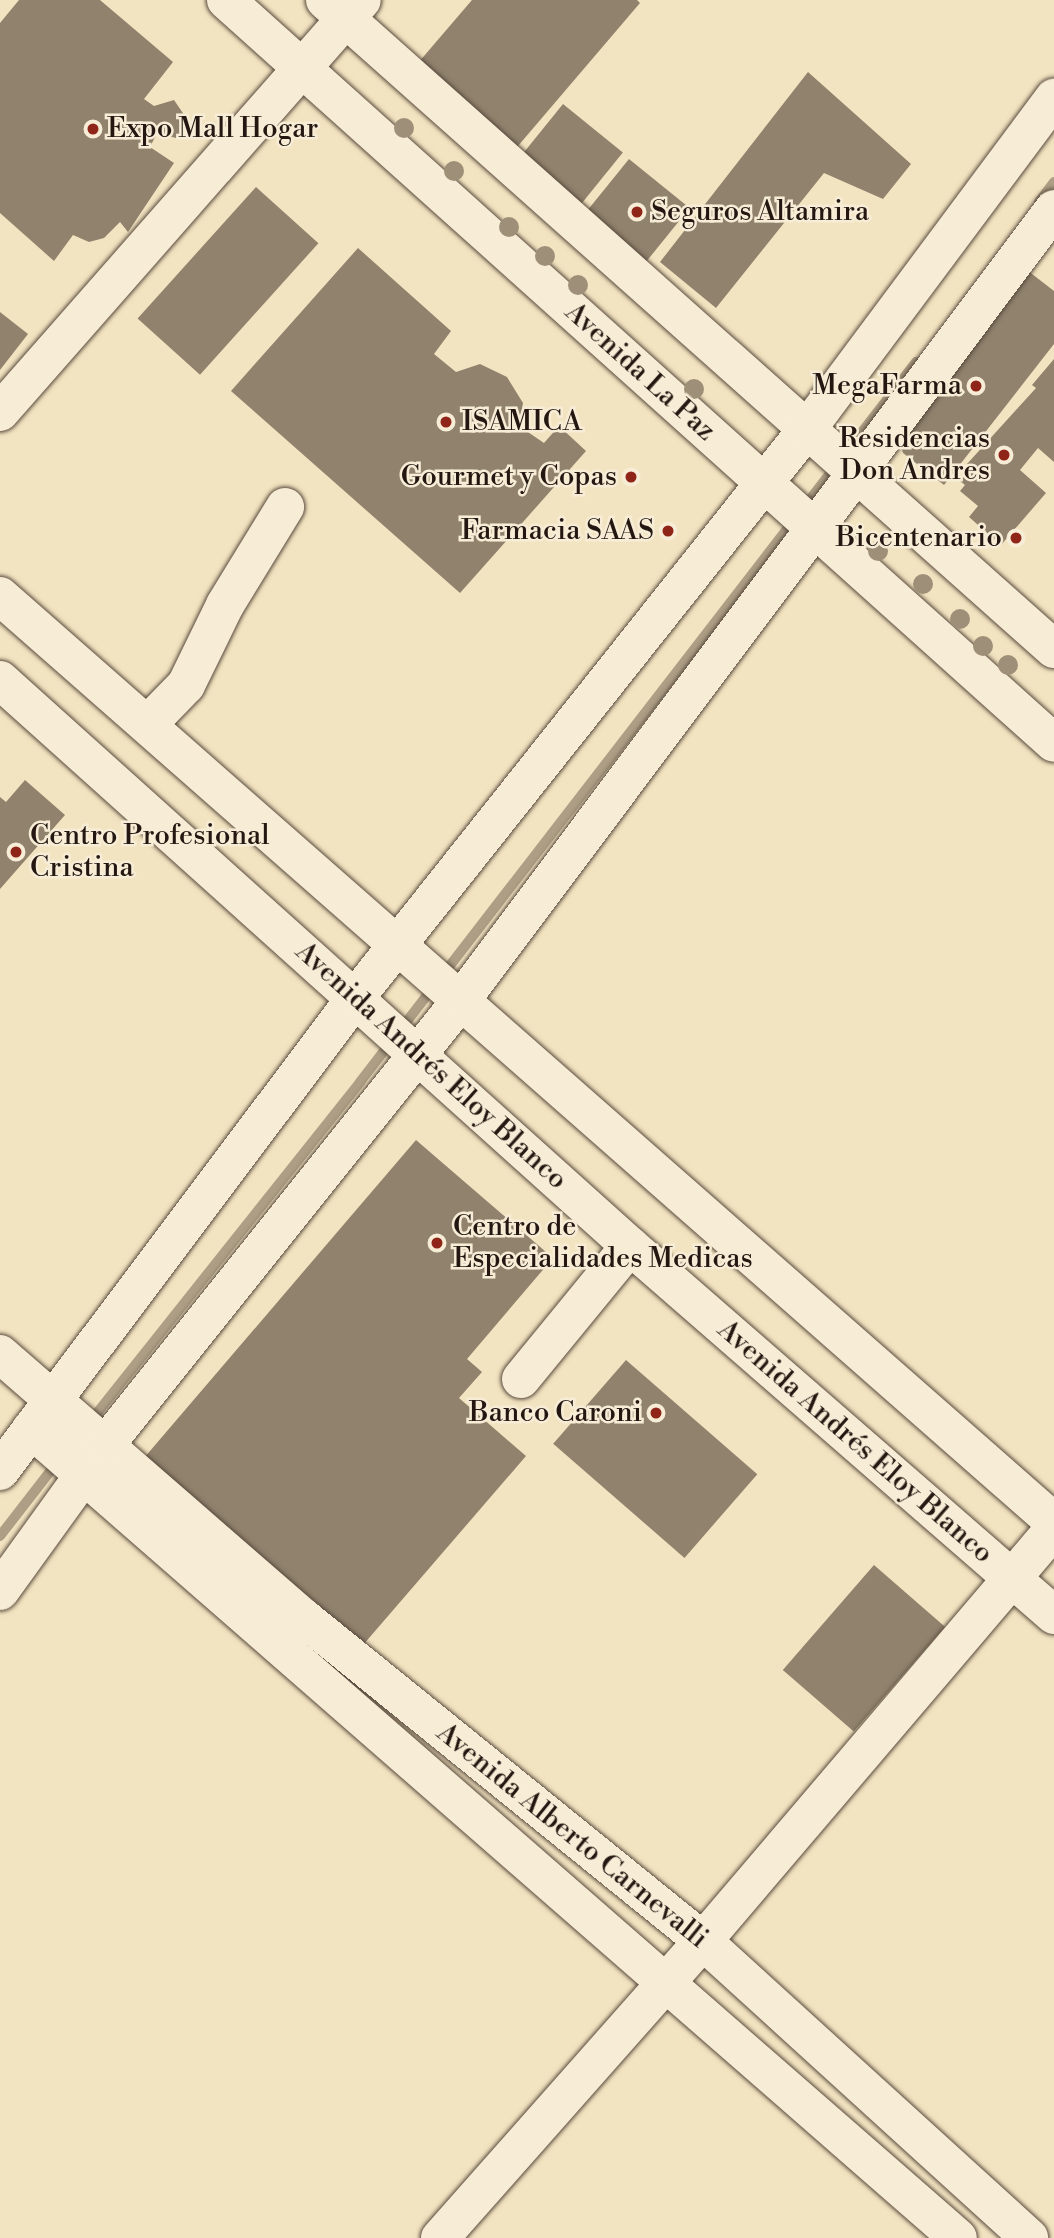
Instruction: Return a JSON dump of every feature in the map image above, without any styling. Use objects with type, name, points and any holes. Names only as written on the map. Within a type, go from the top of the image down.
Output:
[{"type":"street","name":"Avenida La Paz","points":[[226,0],[1054,743]]},
{"type":"street","points":[[0,412],[303,68],[344,6],[1054,649]]},
{"type":"street","points":[[0,1591],[93,1456],[458,996],[794,511],[840,455],[1054,97]]},
{"type":"street","points":[[0,1471],[45,1418],[360,1000],[403,947],[794,511],[1054,209]]},
{"type":"street","points":[[149,723],[186,685],[225,605],[285,507]]},
{"type":"street","points":[[0,596],[149,723],[1054,1522]]},
{"type":"street","name":"Avenida Andrés Eloy Blanco","points":[[0,680],[360,1000],[630,1246],[1054,1615]]},
{"type":"street","points":[[521,1379],[630,1246]]},
{"type":"street","points":[[0,1354],[45,1418],[93,1456]]},
{"type":"street","name":"Avenida Alberto Carnevalli","points":[[93,1456],[305,1619],[703,1941],[1029,2238]]},
{"type":"street","name":"Avenida Alberto Carnevalli","points":[[93,1456],[668,1980],[958,2238]]},
{"type":"street","points":[[440,2238],[703,1941],[1054,1529]]},
{"type":"building","name":"Expo Mall Hogar","points":[[19,0],[100,0],[173,62],[144,99],[154,106],[174,100],[191,125],[176,138],[157,133],[150,147],[174,163],[128,232],[120,222],[104,238],[89,242],[73,235],[54,261],[0,213],[0,23]]},
{"type":"building","points":[[472,0],[637,0],[640,3],[512,153],[412,70]]},
{"type":"building","points":[[808,72],[911,164],[883,199],[824,173],[716,308],[660,262]]},
{"type":"building","points":[[563,104],[623,152],[578,208],[518,159]]},
{"type":"building","points":[[629,159],[690,208],[645,263],[584,214]]},
{"type":"building","points":[[256,187],[318,243],[200,375],[138,319]]},
{"type":"building","points":[[358,248],[451,331],[434,354],[456,372],[480,364],[507,377],[523,403],[519,426],[544,443],[559,426],[586,451],[460,593],[231,391]]},
{"type":"building","name":"MegaFarma","points":[[1023,267],[1054,291],[1054,344],[944,485],[903,453],[899,440]]},
{"type":"building","points":[[0,312],[28,334],[0,370]]},
{"type":"building","name":"Residencias Don Andres","points":[[1054,359],[1054,462],[1038,448],[1020,470],[1046,493],[1001,545],[969,517],[978,506],[960,491],[965,485],[960,481],[971,468],[967,464],[1036,388],[1032,385]]},
{"type":"building","name":"Centro Profesional Cristina","points":[[25,780],[65,815],[0,889],[0,797],[6,802]]},
{"type":"building","points":[[416,1140],[553,1258],[467,1359],[482,1372],[459,1398],[526,1456],[357,1652],[138,1465]]},
{"type":"building","points":[[626,1360],[757,1474],[684,1558],[553,1444]]},
{"type":"building","points":[[874,1565],[945,1627],[854,1732],[783,1670]]},
{"type":"waterway","points":[[1039,202],[1054,182]]},
{"type":"waterway","points":[[89,1423],[360,1082],[916,362]]},
{"type":"waterway","points":[[0,1536],[59,1460]]},
{"type":"place","name":"Expo Mall Hogar","points":[[93,129]]},
{"type":"place","name":"Seguros Altamira","points":[[637,212]]},
{"type":"place","name":"MegaFarma","points":[[976,386]]},
{"type":"place","name":"ISAMICA","points":[[446,422]]},
{"type":"place","name":"Residencias Don Andres","points":[[1004,455]]},
{"type":"place","name":"Gourmet y Copas","points":[[631,477]]},
{"type":"place","name":"Farmacia SAAS","points":[[668,531]]},
{"type":"place","name":"Bicentenario","points":[[1016,538]]},
{"type":"place","name":"Centro Profesional Cristina","points":[[16,852]]},
{"type":"place","name":"Centro de Especialidades Medicas","points":[[437,1243]]},
{"type":"place","name":"Banco Caroni","points":[[656,1413]]}]
